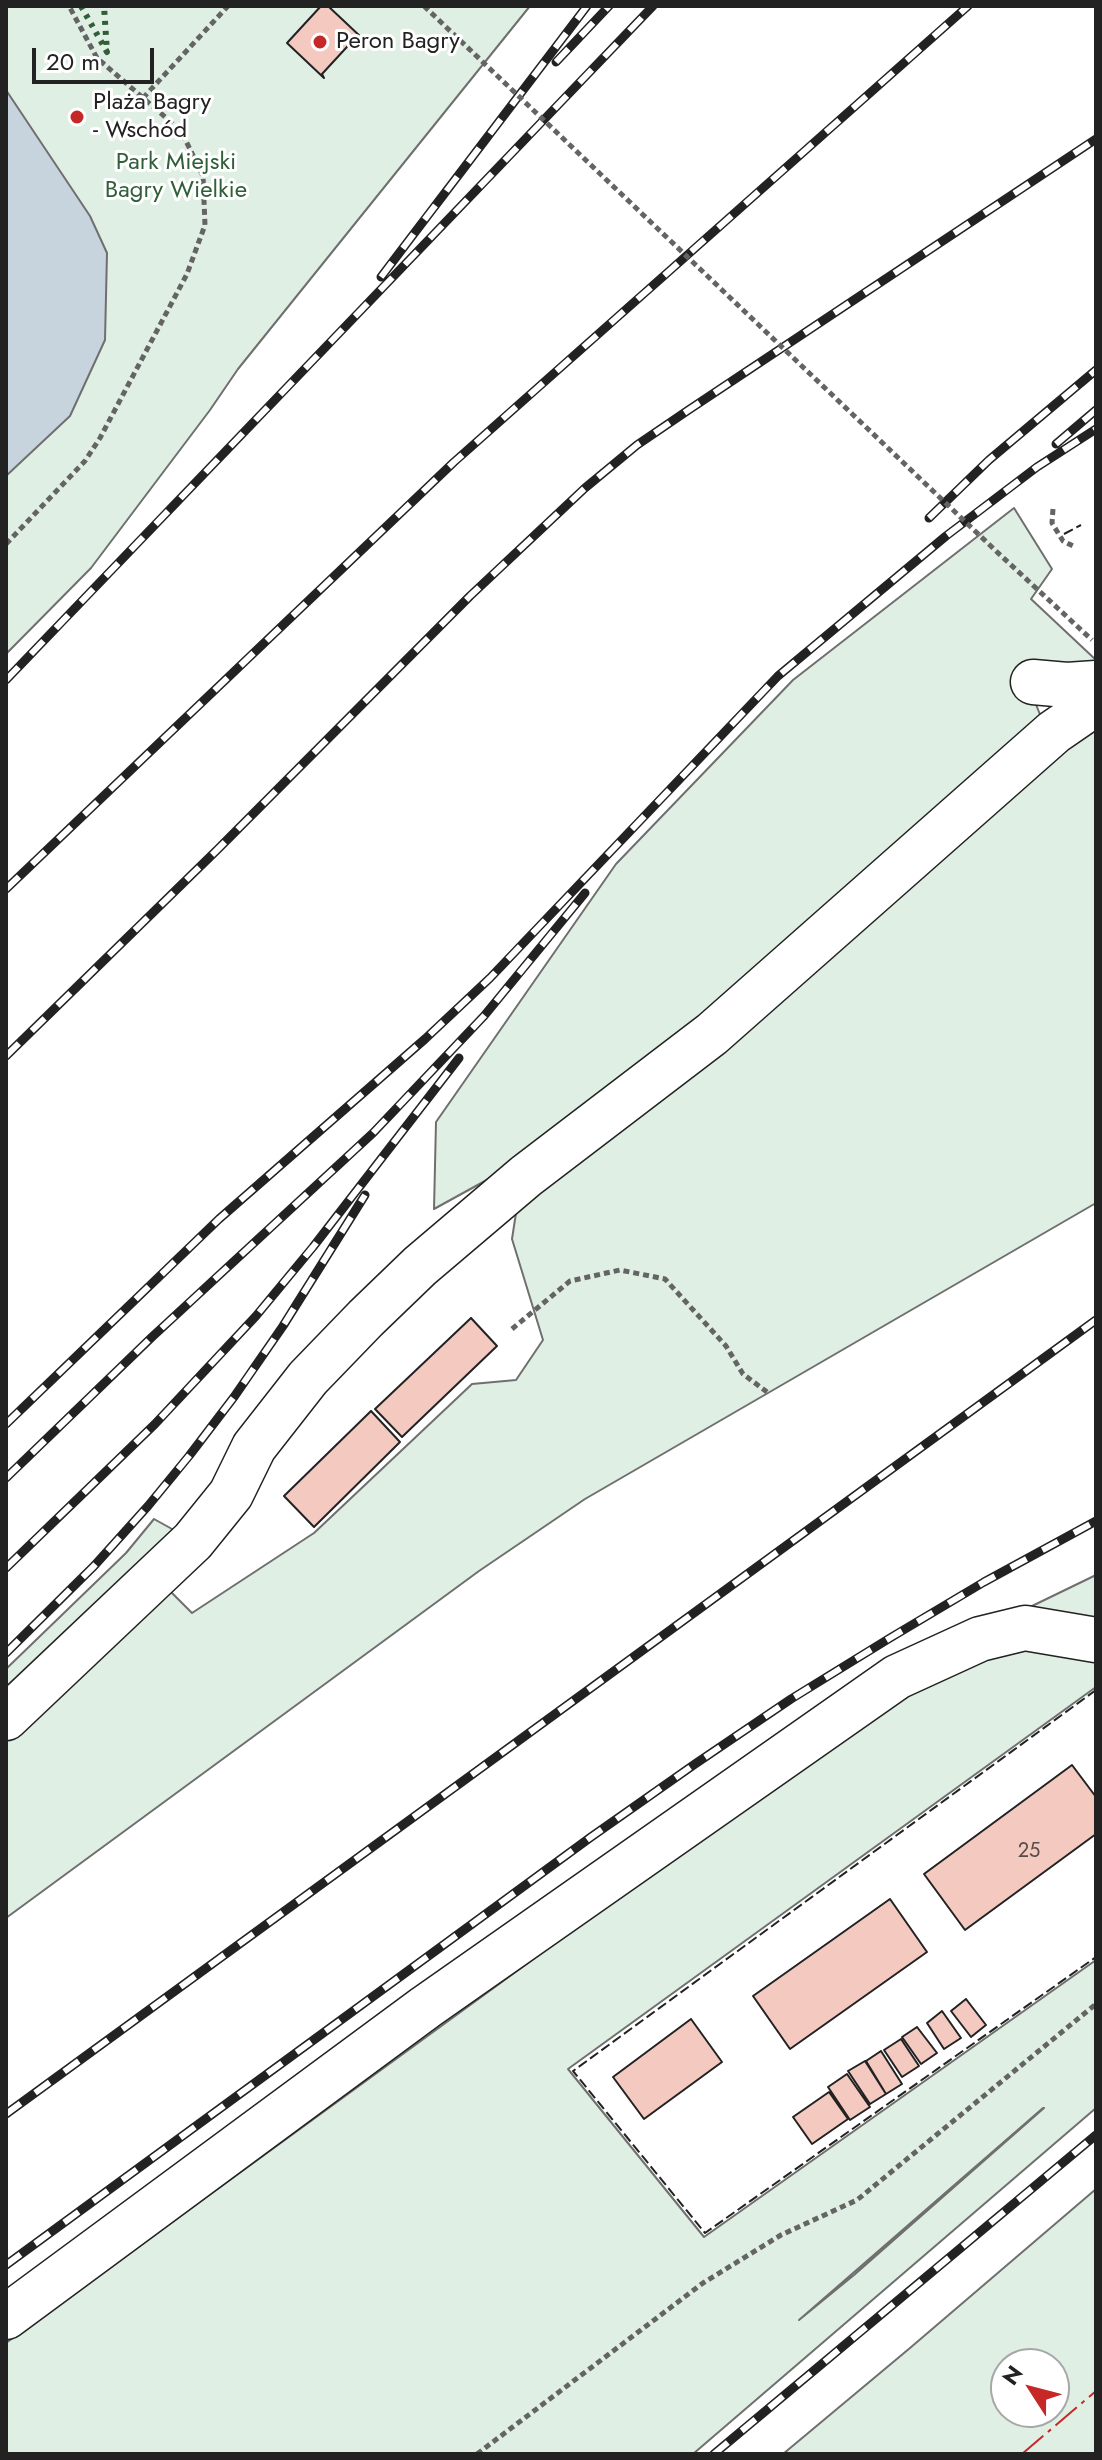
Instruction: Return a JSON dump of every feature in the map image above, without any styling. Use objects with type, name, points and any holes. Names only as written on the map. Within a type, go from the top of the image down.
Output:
[{"type":"lane","points":[[1033,682],[1067,685],[1096,683]]},
{"type":"lane","points":[[6,1718],[193,1541],[231,1494],[254,1447],[308,1378],[420,1266],[526,1176],[712,1034],[1054,732],[1096,703]]},
{"type":"lane","points":[[6,2317],[426,2007],[897,1677],[980,1639],[1025,1628],[1096,1640]]},
{"type":"path","points":[[6,544],[85,461],[100,438],[198,250],[205,225],[203,176],[196,158],[172,123],[97,58],[69,6]]},
{"type":"path","points":[[143,98],[228,6]]},
{"type":"path","points":[[424,6],[1096,644]]},
{"type":"path","points":[[1053,509],[1052,523],[1063,541],[1073,546]]},
{"type":"path","points":[[512,1329],[570,1281],[620,1270],[665,1279],[726,1346],[743,1374],[767,1392]]},
{"type":"path","points":[[477,2454],[703,2283],[781,2235],[857,2200],[1096,2004]]},
{"type":"green space","name":"Park Miejski Bagry Wielkie","points":[[6,6],[530,6],[238,369],[91,568],[6,654]]},
{"type":"green space","points":[[1014,508],[1052,569],[1031,599],[1096,660],[1096,669],[1035,702],[1043,722],[700,1023],[514,1165],[434,1209],[436,1122],[616,864],[793,680]]},
{"type":"green space","points":[[1096,718],[1096,1203],[585,1499],[479,1571],[6,1918],[6,1739],[165,1586],[192,1613],[314,1533],[472,1384],[516,1380],[543,1340],[512,1239],[518,1200]]},
{"type":"green space","points":[[154,1519],[181,1534],[6,1698],[6,1669],[126,1553]]},
{"type":"green space","points":[[1096,1575],[1096,1687],[568,2069],[704,2237],[1096,1960],[1096,2108],[693,2454],[6,2454],[6,2343],[749,1802],[1030,1607]],"holes":[[[1044,2108],[854,2275],[799,2320]]]},
{"type":"green space","points":[[1096,2189],[1096,2454],[783,2454],[910,2348]]},
{"type":"shaded area","points":[[6,90],[90,216],[107,253],[105,340],[70,416],[6,476]]},
{"type":"building","name":"Peron Bagry","points":[[321,6],[328,6],[362,38],[357,36],[322,74],[324,78],[287,43]]},
{"type":"building","points":[[471,1318],[497,1346],[402,1437],[375,1409]]},
{"type":"building","points":[[371,1411],[400,1442],[314,1527],[284,1496]]},
{"type":"building","points":[[1072,1765],[1096,1797],[1096,1834],[965,1930],[924,1874]]},
{"type":"building","points":[[890,1899],[927,1952],[790,2049],[753,1996]]},
{"type":"building","points":[[966,1999],[986,2025],[971,2037],[951,2011]]},
{"type":"building","points":[[942,2011],[961,2038],[944,2049],[927,2023]]},
{"type":"building","points":[[691,2019],[722,2062],[644,2119],[613,2077]]},
{"type":"building","points":[[917,2027],[937,2053],[921,2064],[902,2037]]},
{"type":"building","points":[[901,2039],[919,2066],[902,2077],[884,2050]]},
{"type":"building","points":[[881,2051],[902,2084],[886,2094],[866,2061]]},
{"type":"building","points":[[865,2061],[886,2094],[870,2104],[848,2071]]},
{"type":"building","points":[[847,2074],[870,2107],[850,2120],[828,2087]]},
{"type":"building","points":[[829,2092],[848,2119],[812,2144],[793,2117]]},
{"type":"railway","points":[[381,277],[587,6]]},
{"type":"railway","points":[[556,62],[609,6]]},
{"type":"railway","points":[[6,680],[653,6]]},
{"type":"railway","points":[[6,889],[454,462],[968,6]]},
{"type":"railway","points":[[6,1056],[470,596],[585,488],[637,445],[1096,139]]},
{"type":"railway","points":[[929,518],[989,460],[1096,370]]},
{"type":"railway","points":[[1056,444],[1096,410]]},
{"type":"railway","points":[[6,1424],[219,1219],[490,978],[778,676],[946,536],[1037,467],[1096,429]]},
{"type":"railway","points":[[6,1478],[152,1337],[373,1133],[484,1016],[585,893]]},
{"type":"railway","points":[[6,1568],[155,1424],[256,1316],[459,1058]]},
{"type":"railway","points":[[6,1653],[94,1566],[189,1456],[283,1326],[365,1195]]},
{"type":"railway","points":[[6,2114],[1096,1320]]},
{"type":"railway","points":[[6,2265],[695,1764],[791,1699],[890,1638],[1096,1521]]},
{"type":"railway","points":[[714,2454],[1096,2135]]},
{"type":"hedge","points":[[81,6],[107,52],[104,6]]},
{"type":"fence","points":[[1064,534],[1081,525]]},
{"type":"fence","points":[[1096,1690],[573,2071],[705,2233],[1096,1957]]},
{"type":"power","points":[[1022,2454],[1096,2391]]},
{"type":"place","name":"Peron Bagry","points":[[320,42]]},
{"type":"place","name":"Plaża Bagry - Wschód","points":[[77,117]]}]
